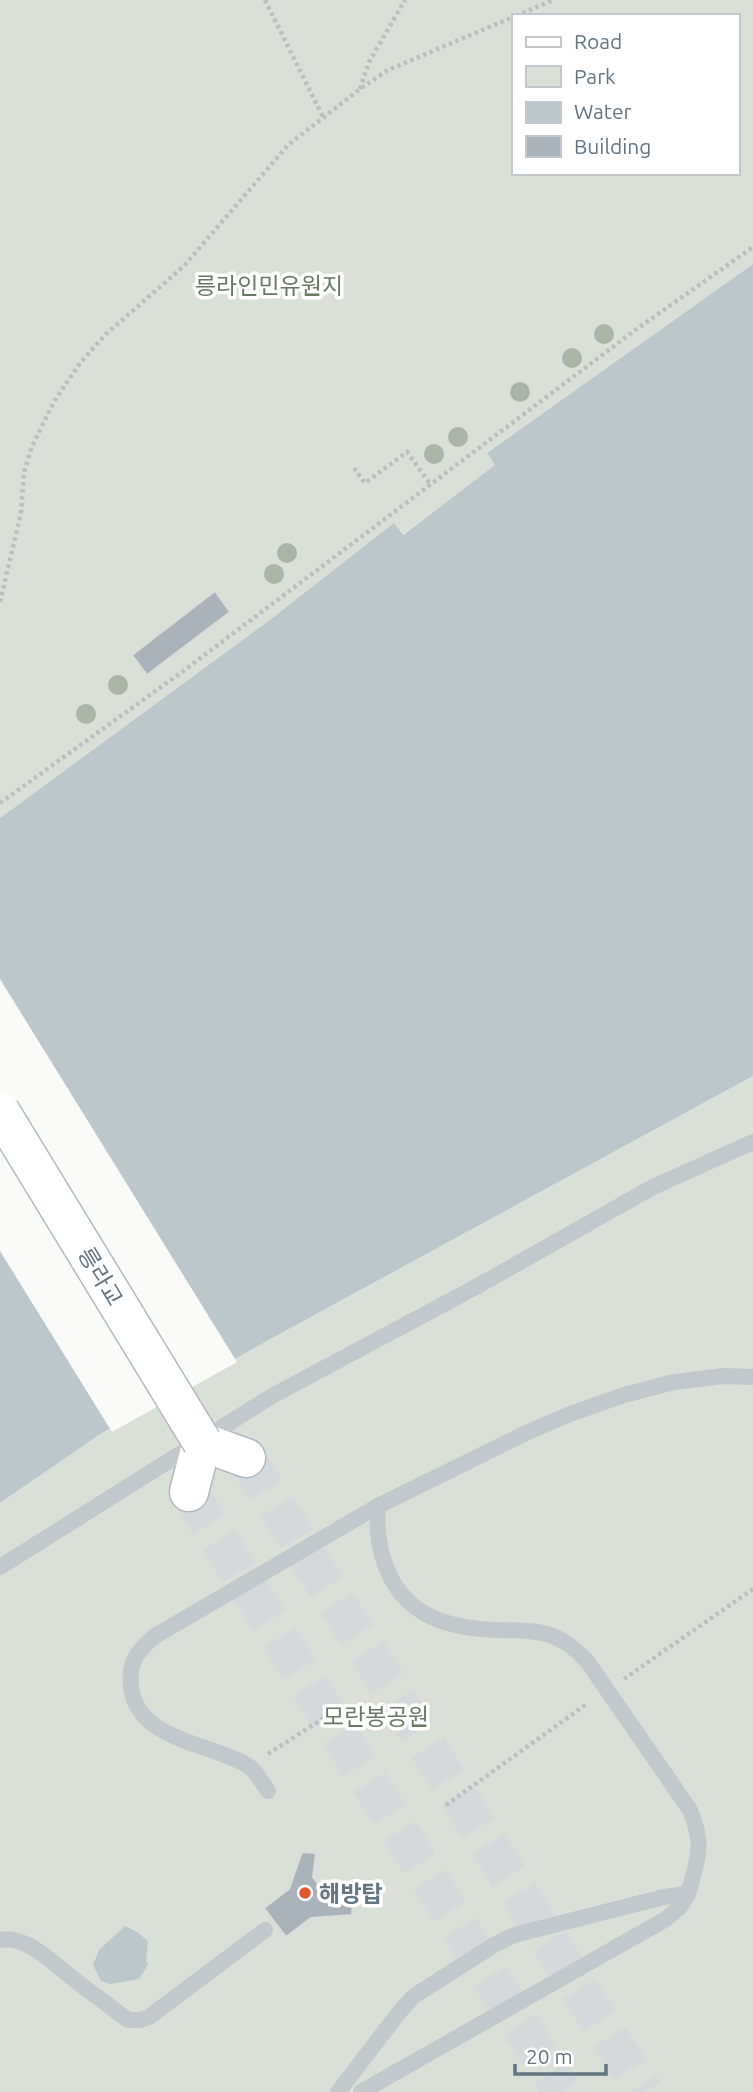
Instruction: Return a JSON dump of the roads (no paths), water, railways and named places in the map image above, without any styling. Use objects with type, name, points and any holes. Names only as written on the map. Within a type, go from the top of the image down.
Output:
[{"type":"main road","name":"릉라교","points":[[0,1111],[202,1442]]},
{"type":"main road","points":[[190,1492],[202,1442],[246,1458]]},
{"type":"lane","points":[[0,1567],[272,1396],[474,1288],[653,1187],[753,1142]]},
{"type":"lane","points":[[268,1791],[250,1766],[168,1734],[147,1719],[138,1708],[130,1678],[134,1658],[142,1647],[155,1636],[378,1506],[526,1433],[624,1395],[674,1382],[723,1376],[753,1377]]},
{"type":"lane","points":[[361,2092],[666,1919],[680,1907],[688,1894],[699,1856],[700,1841],[690,1810],[587,1661],[570,1644],[547,1634],[447,1624],[412,1606],[397,1590],[379,1549],[376,1527],[378,1506]]},
{"type":"lane","points":[[338,2092],[414,1997],[494,1945],[514,1935],[664,1897],[688,1894]]},
{"type":"lane","points":[[0,1940],[29,1945],[128,2020],[140,2020],[149,2017],[265,1930]]},
{"type":"water","points":[[753,264],[753,1076],[102,1433],[0,1503],[0,818],[271,619],[394,523],[403,535],[495,465],[487,453]]},
{"type":"water","points":[[125,1926],[148,1941],[148,1965],[139,1979],[110,1984],[101,1981],[93,1965],[99,1950]]},
{"type":"tunnel","points":[[246,1458],[644,2092]]},
{"type":"tunnel","points":[[189,1492],[562,2092]]},
{"type":"place","name":"해방탑","points":[[305,1893]]},
{"type":"park label","name":"릉라인민유원지","points":[[269,285]]},
{"type":"park label","name":"모란봉공원","points":[[376,1716]]}]
